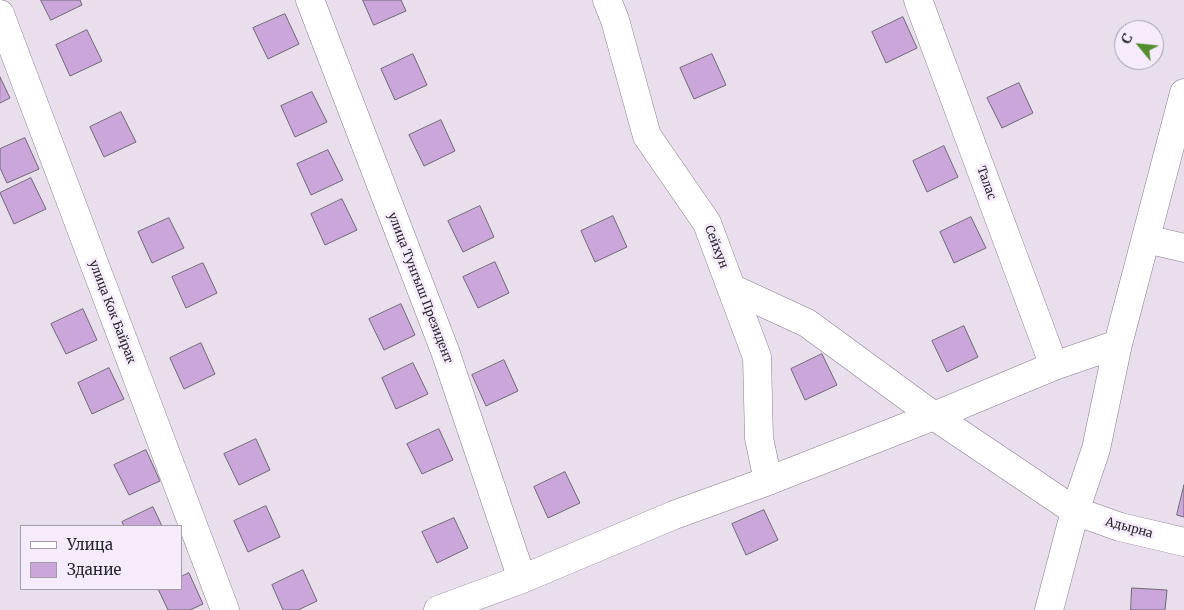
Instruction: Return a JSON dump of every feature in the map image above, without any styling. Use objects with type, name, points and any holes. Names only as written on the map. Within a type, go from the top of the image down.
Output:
[{"type":"street","name":"улица Тунгыш Президент","points":[[310,0],[445,351],[522,579]]},
{"type":"street","name":"Сейхун","points":[[607,0],[615,20],[648,136],[707,223],[757,357],[759,438],[768,481]]},
{"type":"street","name":"Талас","points":[[918,0],[1054,366]]},
{"type":"street","name":"улица Кок Байрак","points":[[0,14],[225,610]]},
{"type":"street","points":[[1049,610],[1075,511],[1096,449],[1118,344],[1184,93]]},
{"type":"street","points":[[1146,239],[1184,248]]},
{"type":"street","name":"Адырна","points":[[731,288],[807,323],[934,416],[1075,511],[1120,527],[1184,542]]},
{"type":"street","points":[[438,610],[522,579],[674,515],[768,481],[934,416],[1054,366],[1118,344]]},
{"type":"building","points":[[41,0],[80,0],[82,5],[51,20]]},
{"type":"building","points":[[363,0],[401,0],[406,11],[374,25]]},
{"type":"building","points":[[285,14],[299,44],[268,59],[253,28]]},
{"type":"building","points":[[903,17],[917,48],[886,63],[872,32]]},
{"type":"building","points":[[87,30],[102,61],[70,76],[56,45]]},
{"type":"building","points":[[413,54],[427,85],[395,100],[381,69]]},
{"type":"building","points":[[712,54],[726,85],[694,99],[680,68]]},
{"type":"building","points":[[0,77],[10,98],[0,103]]},
{"type":"building","points":[[1019,83],[1033,113],[1002,128],[987,98]]},
{"type":"building","points":[[312,92],[327,122],[295,137],[281,106]]},
{"type":"building","points":[[121,112],[136,142],[104,157],[90,127]]},
{"type":"building","points":[[441,120],[455,151],[424,166],[409,135]]},
{"type":"building","points":[[25,138],[39,169],[7,183],[0,168],[0,149]]},
{"type":"building","points":[[944,146],[958,177],[927,192],[913,161]]},
{"type":"building","points":[[328,150],[343,180],[311,195],[297,164]]},
{"type":"building","points":[[31,178],[46,209],[14,224],[0,193]]},
{"type":"building","points":[[342,199],[357,230],[325,245],[311,214]]},
{"type":"building","points":[[480,206],[494,237],[463,252],[448,221]]},
{"type":"building","points":[[613,216],[627,247],[595,262],[581,231]]},
{"type":"building","points":[[971,217],[986,248],[954,263],[940,232]]},
{"type":"building","points":[[169,218],[184,248],[152,263],[138,232]]},
{"type":"building","points":[[495,262],[509,293],[478,308],[463,277]]},
{"type":"building","points":[[203,263],[217,293],[186,308],[172,277]]},
{"type":"building","points":[[401,304],[415,335],[384,350],[369,319]]},
{"type":"building","points":[[83,309],[97,340],[66,354],[51,324]]},
{"type":"building","points":[[964,326],[978,357],[947,372],[932,341]]},
{"type":"building","points":[[201,343],[215,374],[184,389],[170,358]]},
{"type":"building","points":[[822,354],[837,385],[805,400],[791,369]]},
{"type":"building","points":[[504,360],[518,391],[486,406],[472,375]]},
{"type":"building","points":[[413,363],[428,394],[396,409],[382,378]]},
{"type":"building","points":[[109,368],[124,399],[92,414],[78,383]]},
{"type":"building","points":[[439,429],[453,460],[422,474],[407,444]]},
{"type":"building","points":[[256,439],[270,470],[239,485],[224,454]]},
{"type":"building","points":[[146,450],[160,481],[129,495],[114,465]]},
{"type":"building","points":[[565,472],[580,503],[548,518],[534,487]]},
{"type":"building","points":[[1184,485],[1184,517],[1177,515]]},
{"type":"building","points":[[266,506],[280,537],[248,552],[234,521]]},
{"type":"building","points":[[153,507],[162,525],[124,525],[122,522]]},
{"type":"building","points":[[764,510],[778,540],[746,555],[732,524]]},
{"type":"building","points":[[454,518],[468,548],[437,563],[422,532]]},
{"type":"building","points":[[303,570],[317,601],[298,610],[283,610],[272,585]]},
{"type":"building","points":[[189,573],[203,604],[190,610],[168,610],[158,590],[182,590],[182,576]]},
{"type":"building","points":[[1132,588],[1167,590],[1165,610],[1131,610]]}]
